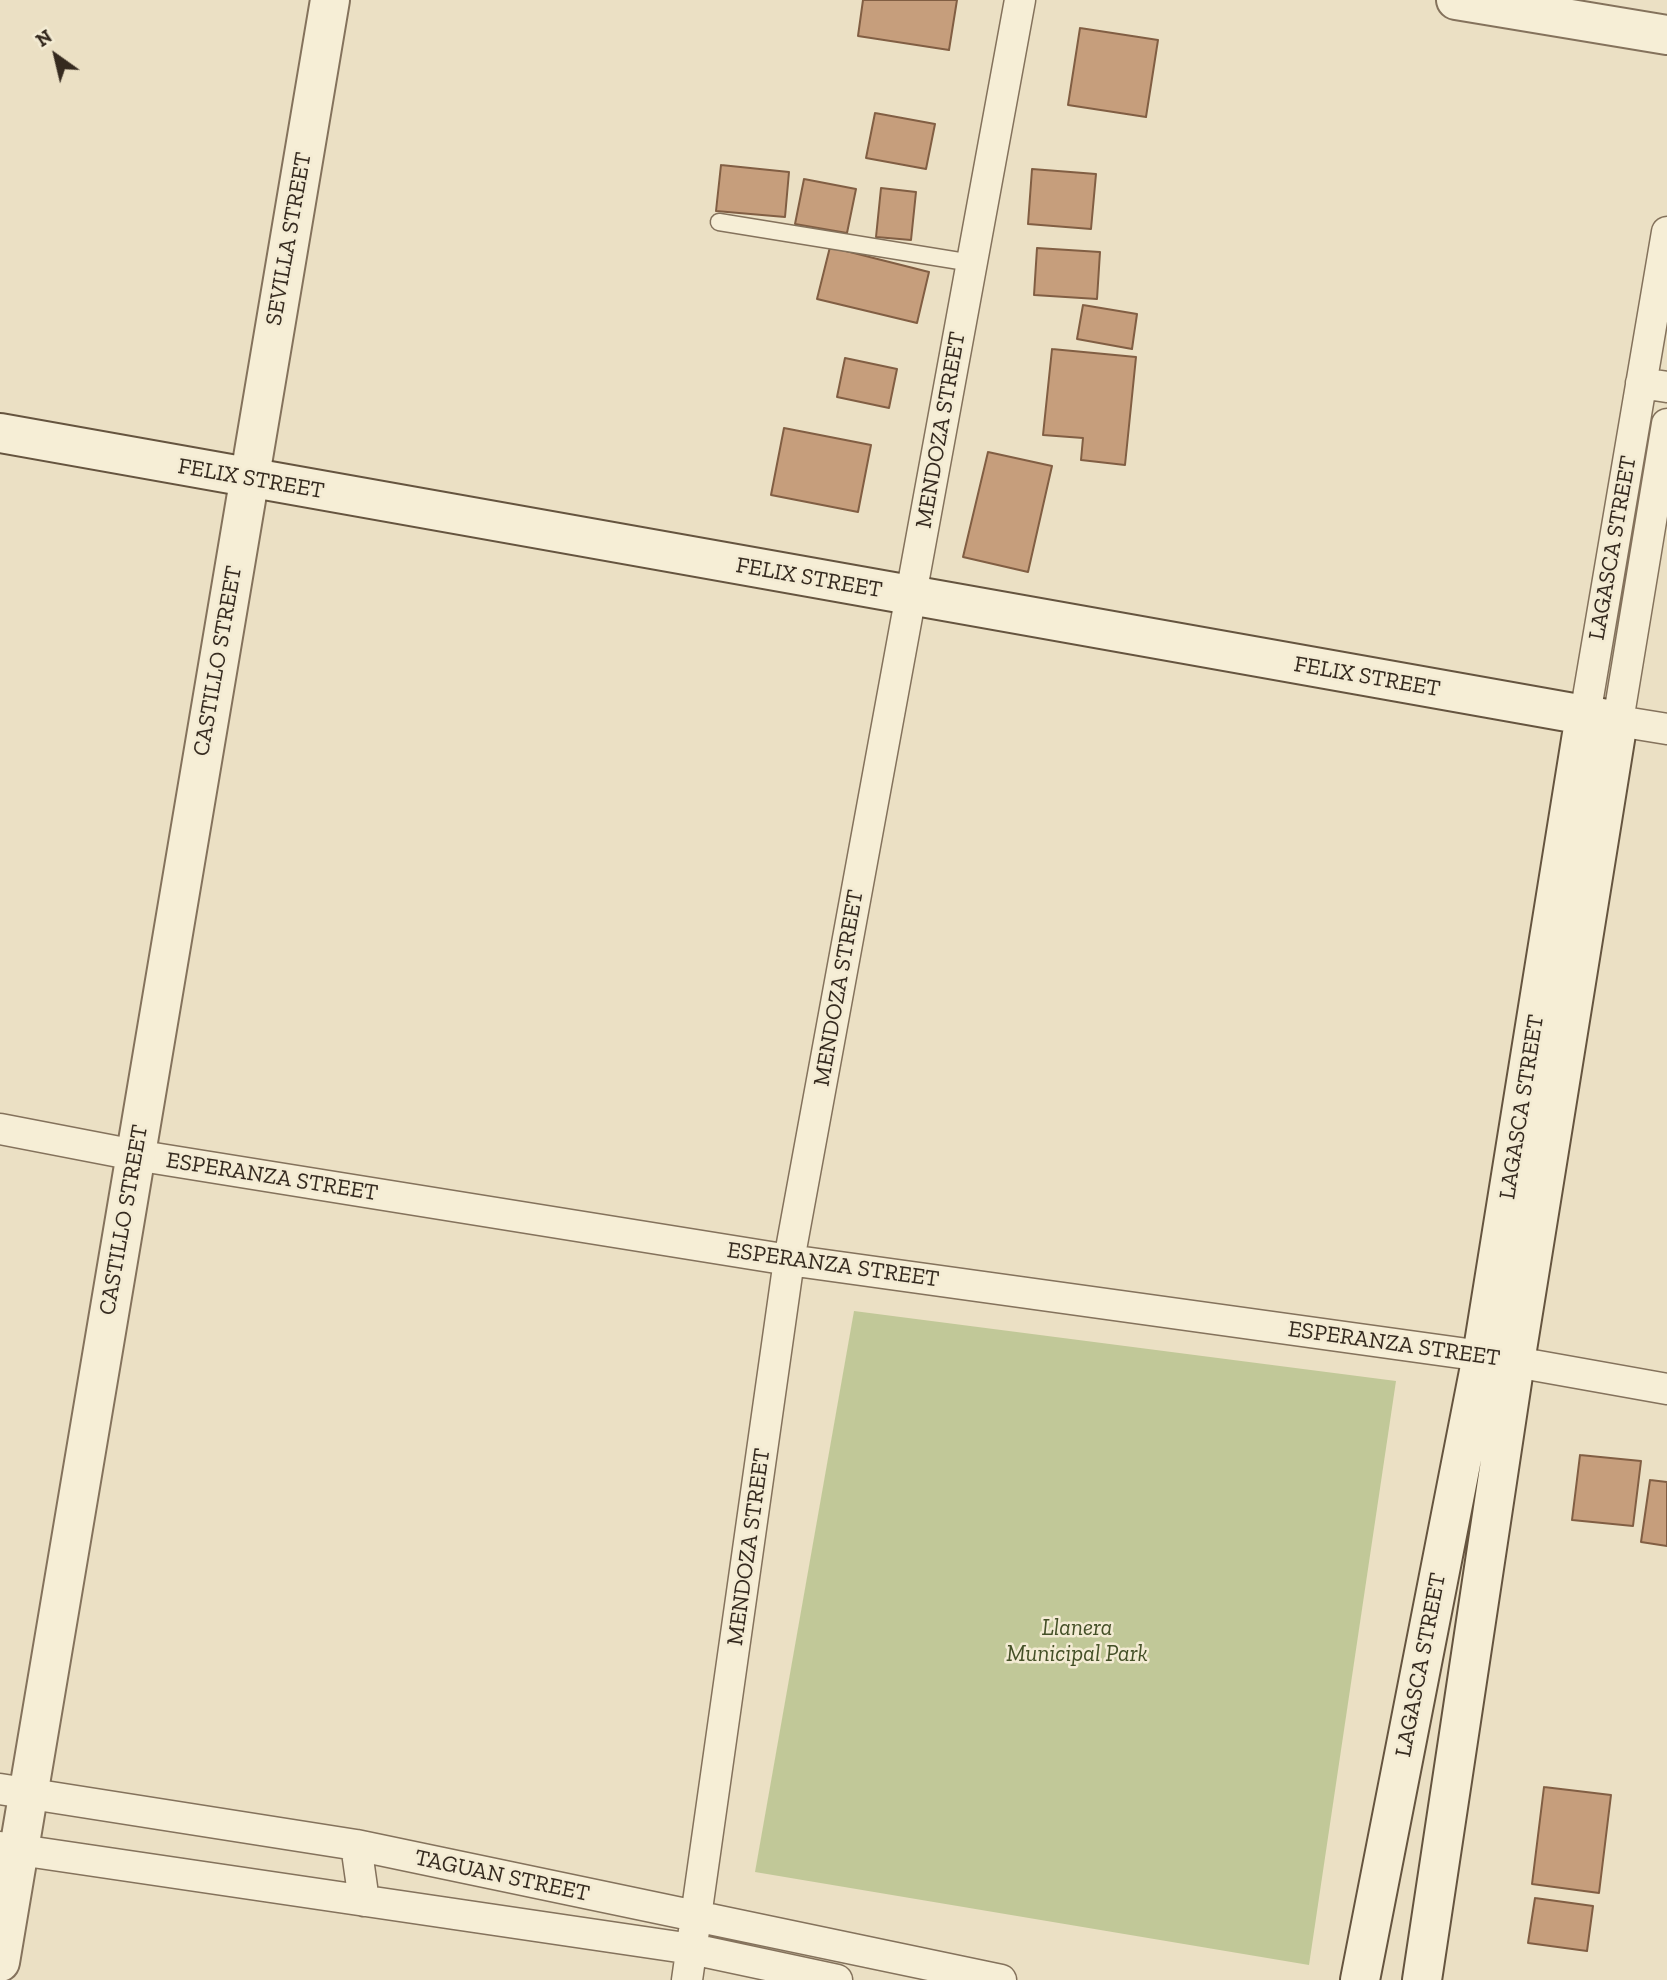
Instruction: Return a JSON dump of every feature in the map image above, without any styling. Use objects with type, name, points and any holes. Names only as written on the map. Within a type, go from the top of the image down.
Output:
[{"type":"main road","name":"SEVILLA STREET","points":[[249,478],[330,0]]},
{"type":"main road","points":[[1456,0],[1667,35]]},
{"type":"main road","name":"FELIX STREET","points":[[0,433],[1602,718]]},
{"type":"main road","name":"CASTILLO STREET","points":[[0,1962],[13,1792],[135,1155],[249,478]]},
{"type":"main road","name":"LAGASCA STREET","points":[[1422,1980],[1464,1703],[1499,1359],[1602,718]]},
{"type":"main road","name":"LAGASCA STREET","points":[[1360,1980],[1416,1693],[1499,1359]]},
{"type":"main road","points":[[1416,1693],[1464,1703]]},
{"type":"street","name":"MENDOZA STREET","points":[[687,1980],[789,1260],[1020,0]]},
{"type":"street","name":"LAGASCA STREET","points":[[1602,718],[1654,385],[1667,232]]},
{"type":"street","name":"LAGASCA STREET","points":[[1602,718],[1667,424]]},
{"type":"street","points":[[1602,718],[1667,729]]},
{"type":"street","name":"ESPERANZA STREET","points":[[0,1129],[135,1155],[789,1260],[1499,1359],[1667,1389]]},
{"type":"street","name":"TAGUAN STREET","points":[[13,1792],[356,1845],[1001,1980]]},
{"type":"street","points":[[356,1845],[364,1901]]},
{"type":"street","name":"TAGUAN STREET","points":[[9,1849],[692,1949],[837,1980]]},
{"type":"lane","points":[[719,222],[972,263]]},
{"type":"green space","name":"Llanera Municipal Park","points":[[854,1311],[1396,1381],[1309,1965],[755,1872]]},
{"type":"building","points":[[863,0],[957,0],[949,50],[858,36]]},
{"type":"building","points":[[1080,28],[1158,40],[1146,117],[1068,105]]},
{"type":"building","points":[[875,113],[935,124],[926,169],[866,158]]},
{"type":"building","points":[[721,165],[789,172],[785,217],[716,211]]},
{"type":"building","points":[[1032,169],[1096,174],[1091,229],[1028,224]]},
{"type":"building","points":[[804,179],[856,189],[847,233],[795,224]]},
{"type":"building","points":[[881,188],[916,192],[911,240],[876,237]]},
{"type":"building","points":[[830,247],[929,272],[917,323],[817,299]]},
{"type":"building","points":[[1037,248],[1100,252],[1097,299],[1034,295]]},
{"type":"building","points":[[1083,305],[1137,314],[1132,349],[1077,339]]},
{"type":"building","points":[[1052,349],[1136,357],[1125,465],[1081,460],[1083,438],[1043,435]]},
{"type":"building","points":[[845,358],[897,369],[889,408],[837,397]]},
{"type":"building","points":[[784,428],[871,445],[858,512],[771,495]]},
{"type":"building","points":[[988,452],[1052,466],[1028,572],[963,557]]},
{"type":"building","points":[[1580,1455],[1641,1461],[1633,1526],[1572,1520]]},
{"type":"building","points":[[1650,1480],[1667,1482],[1667,1546],[1641,1542]]},
{"type":"building","points":[[1544,1787],[1611,1795],[1599,1893],[1532,1884]]},
{"type":"building","points":[[1535,1898],[1593,1906],[1587,1951],[1528,1943]]}]
